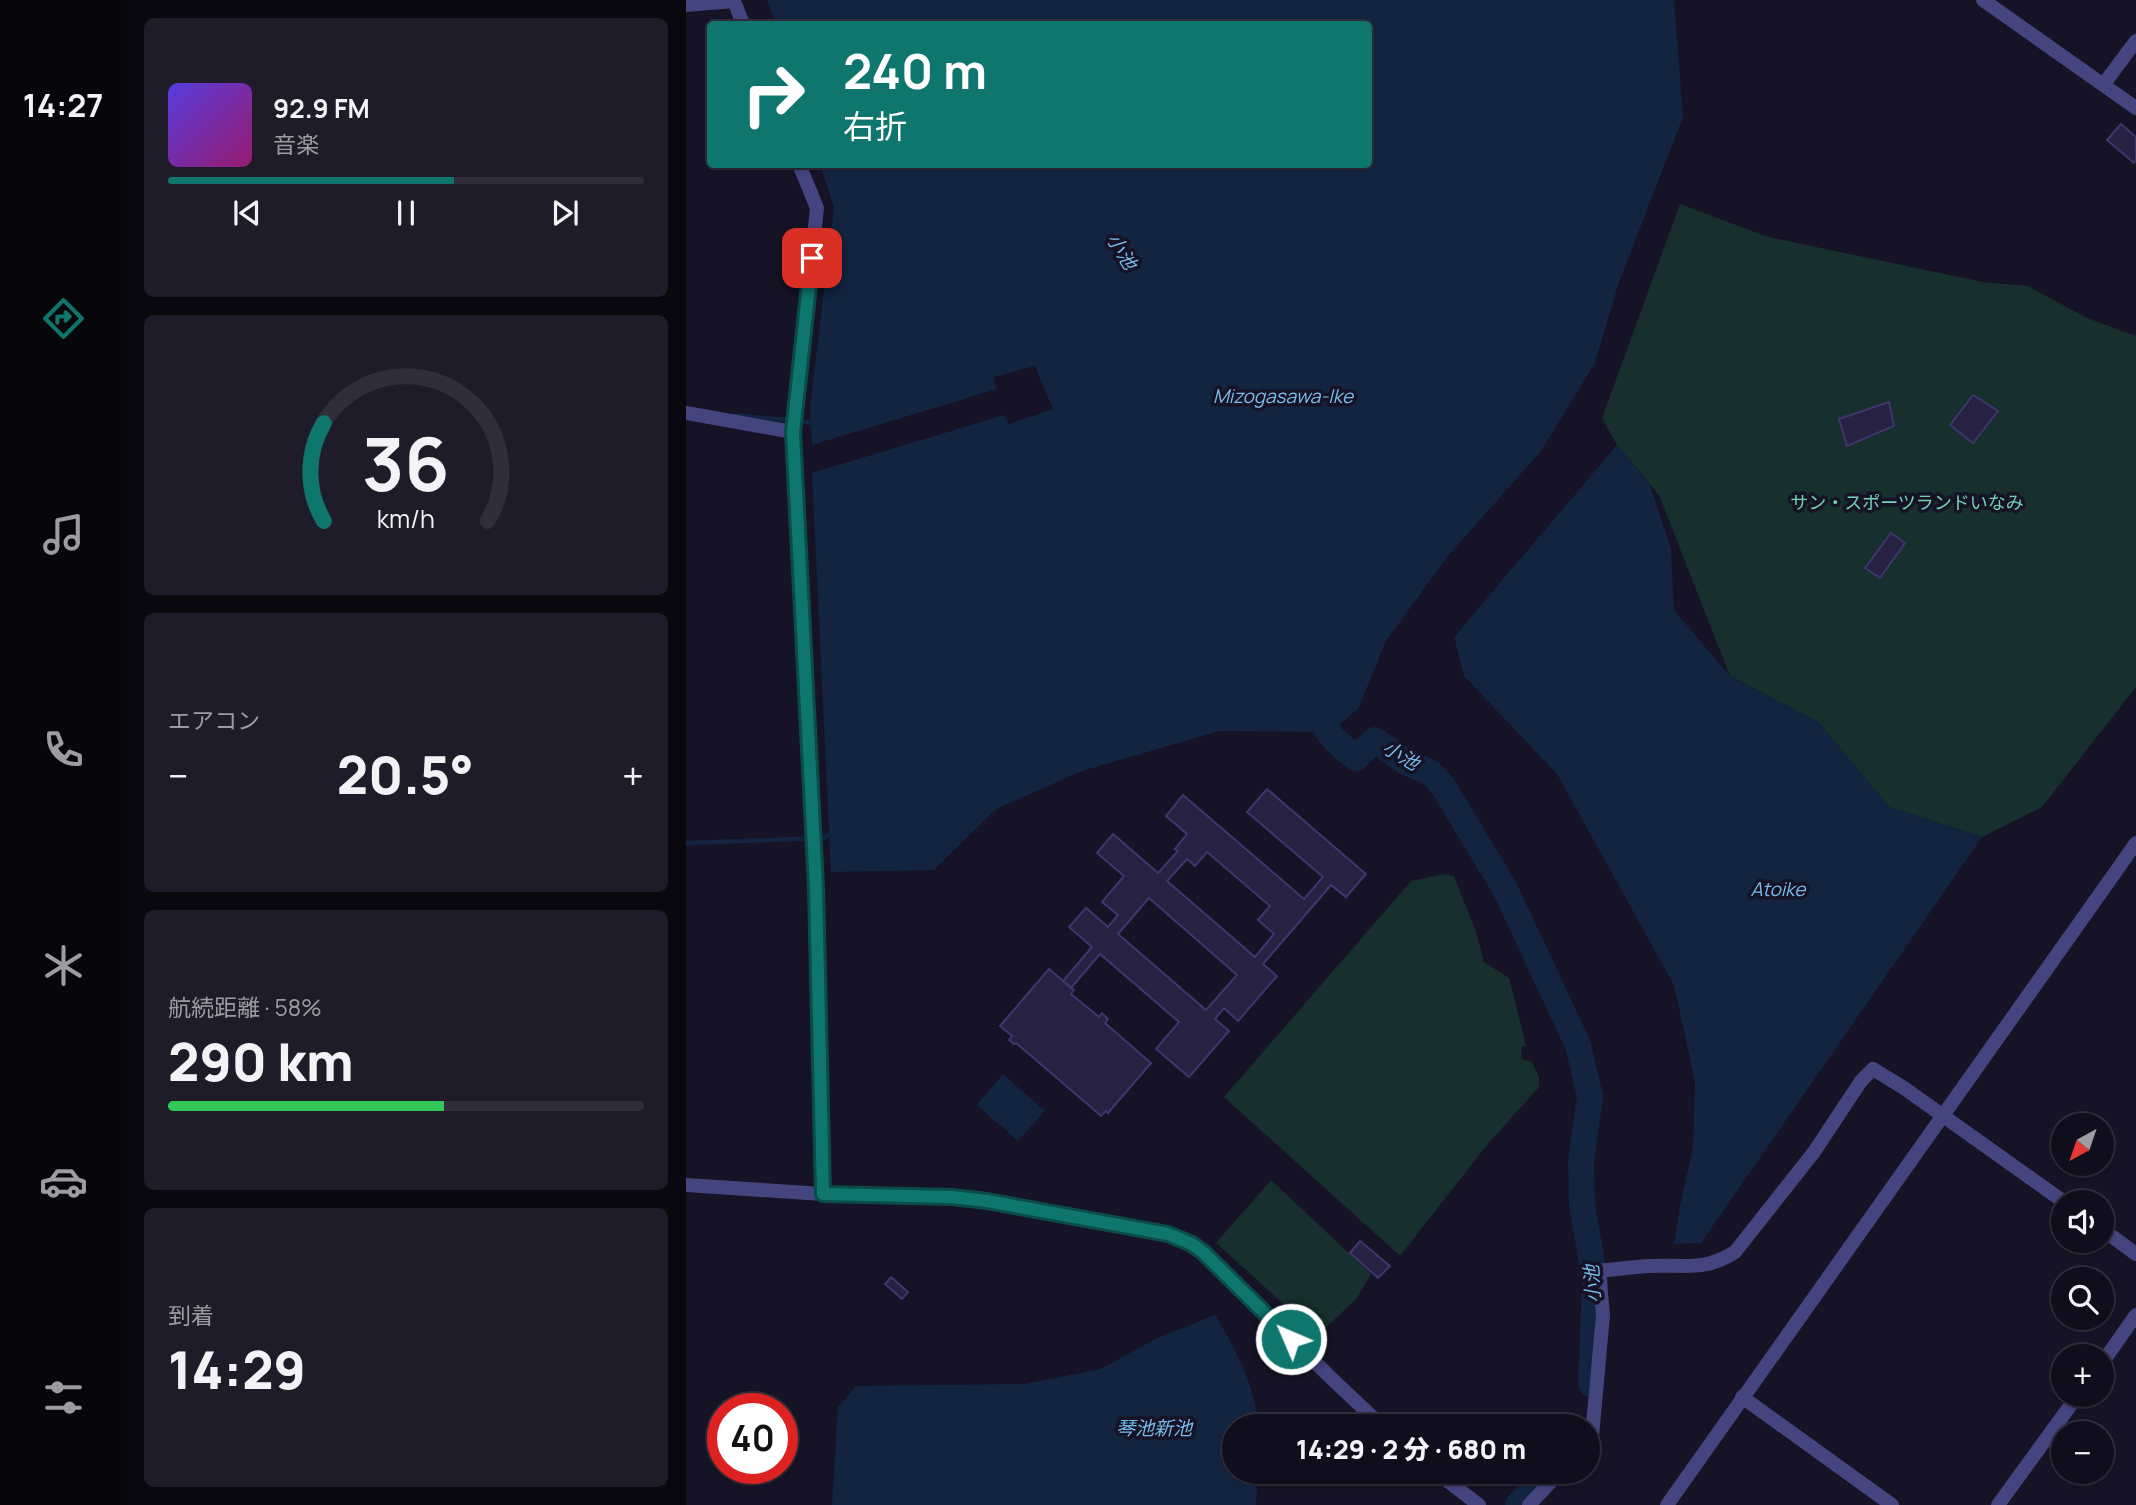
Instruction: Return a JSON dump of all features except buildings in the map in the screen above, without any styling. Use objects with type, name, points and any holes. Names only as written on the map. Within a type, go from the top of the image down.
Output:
[{"type":"street","points":[[1983,0],[2136,108]]},
{"type":"street","points":[[686,5],[734,1],[742,21]]},
{"type":"street","points":[[2103,85],[2136,41]]},
{"type":"street","points":[[801,168],[817,208],[793,432],[816,888],[823,1194]]},
{"type":"street","points":[[686,413],[793,432]]},
{"type":"street","points":[[1667,1505],[2136,843]]},
{"type":"street","points":[[1594,1414],[1603,1315],[1600,1271],[1651,1266],[1710,1265],[1723,1261],[1735,1252],[1814,1152],[1861,1081],[1873,1069],[1904,1088],[2051,1193]]},
{"type":"street","points":[[686,1185],[823,1194],[952,1197],[1000,1203],[1168,1234],[1192,1244],[1213,1261],[1370,1414]]},
{"type":"street","points":[[2114,1238],[2136,1254]]},
{"type":"street","points":[[2114,1346],[2136,1315]]},
{"type":"street","points":[[1742,1397],[1892,1505]]},
{"type":"street","points":[[1998,1505],[2069,1407]]},
{"type":"street","points":[[1452,1484],[1479,1505]]},
{"type":"street","points":[[1530,1505],[1549,1484]]},
{"type":"green space","name":"サン・スポーツランドいなみ","points":[[1680,204],[1768,237],[1983,282],[2028,286],[2087,318],[2136,336],[2136,687],[2042,807],[1982,837],[1889,807],[1818,722],[1730,676],[1659,495],[1617,445],[1602,418]]},
{"type":"green space","points":[[1444,874],[1454,876],[1476,932],[1484,962],[1509,978],[1526,1046],[1521,1047],[1522,1059],[1532,1062],[1539,1077],[1539,1087],[1487,1145],[1400,1256],[1224,1097],[1411,881]]},
{"type":"green space","points":[[1271,1180],[1371,1274],[1357,1298],[1318,1335],[1216,1243]]},
{"type":"water","name":"Mizogasawa-Ike","points":[[767,0],[1674,0],[1683,117],[1618,285],[1595,363],[1541,451],[1448,556],[1386,641],[1358,709],[1330,732],[1220,731],[1082,771],[996,809],[934,870],[831,872],[812,473],[1004,415],[1009,424],[1053,409],[1035,366],[993,377],[997,389],[812,445],[810,408],[834,207],[821,168],[1372,168],[1372,21],[774,21]]},
{"type":"water","name":"Atoike","points":[[1617,445],[1650,485],[1671,549],[1674,610],[1730,676],[1818,722],[1889,807],[1982,837],[1701,1243],[1674,1244],[1693,1147],[1695,1082],[1674,985],[1557,774],[1464,676],[1454,637]]},
{"type":"water","points":[[1003,1074],[1045,1111],[1018,1141],[977,1105]]},
{"type":"water","name":"琴池新池","points":[[1215,1315],[1237,1354],[1249,1383],[1257,1414],[1222,1414],[1222,1484],[1257,1484],[1256,1505],[832,1505],[838,1407],[856,1386],[1025,1384],[1101,1369],[1153,1340]]},
{"type":"waterway","points":[[735,415],[813,423]]},
{"type":"waterway","name":"小池","points":[[1324,698],[1324,719],[1329,733],[1356,758],[1375,740],[1406,762],[1431,773],[1443,786],[1505,889],[1578,1045],[1590,1097],[1581,1161],[1582,1205],[1595,1280],[1591,1384]]},
{"type":"waterway","points":[[686,843],[824,838],[833,832]]},
{"type":"waterway","name":"小池","points":[[1518,1505],[1538,1484]]},
{"type":"route","points":[[812,258],[793,432],[816,888],[823,1194],[908,1195],[987,1201],[1168,1234],[1203,1252],[1291,1339]]}]
